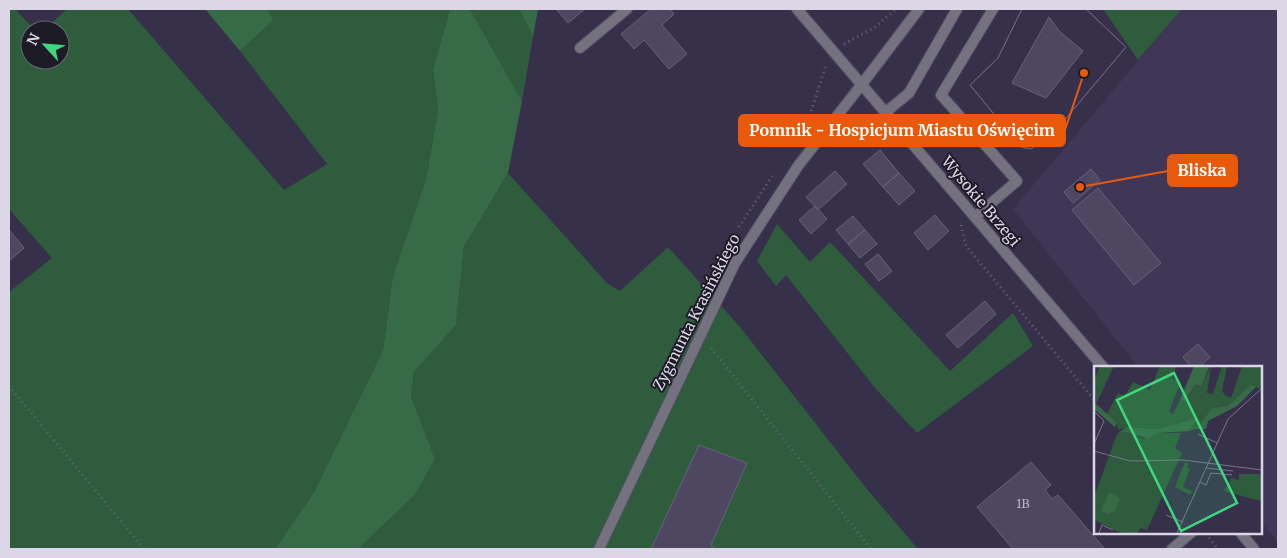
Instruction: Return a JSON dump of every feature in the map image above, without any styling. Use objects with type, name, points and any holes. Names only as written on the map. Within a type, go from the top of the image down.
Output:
[{"type":"street","points":[[580,48],[627,9]]},
{"type":"street","name":"Wysokie Brzegi","points":[[797,9],[1102,366]]},
{"type":"street","name":"Zygmunta Krasińskiego","points":[[599,549],[735,263],[798,166],[919,9]]},
{"type":"street","points":[[886,112],[909,93],[957,9]]},
{"type":"street","points":[[975,217],[1017,180],[941,95],[993,9]]},
{"type":"street","points":[[1172,549],[1191,533]]},
{"type":"street","points":[[1241,533],[1254,549]]},
{"type":"path","points":[[831,48],[846,43],[875,27],[896,9]]},
{"type":"path","points":[[966,205],[960,221],[966,246],[1094,400]]},
{"type":"path","points":[[697,340],[710,347],[871,549]]},
{"type":"path","points":[[9,386],[144,549]]},
{"type":"path","points":[[1205,533],[1218,549]]},
{"type":"shaded area","points":[[1182,9],[1278,9],[1278,543],[1262,522],[1262,366],[1137,366],[1013,209]]},
{"type":"green space","points":[[9,9],[15,9],[25,20],[20,20],[20,70],[70,70],[70,20],[55,20],[67,9],[128,9],[284,190],[327,164],[240,51],[272,20],[267,9],[450,9],[433,69],[438,110],[426,179],[393,275],[383,350],[314,492],[275,549],[9,549],[9,292],[52,258],[9,209]]},
{"type":"green space","points":[[205,9],[267,9],[273,20],[240,51]]},
{"type":"green space","points":[[450,9],[470,9],[522,101],[508,173],[464,247],[456,325],[414,372],[411,396],[435,459],[415,495],[358,549],[275,549],[314,492],[383,350],[393,275],[426,179],[438,110],[433,69]]},
{"type":"green space","points":[[470,9],[519,9],[533,37],[522,101]]},
{"type":"green space","points":[[519,9],[538,9],[533,37]]},
{"type":"green space","points":[[1103,9],[1182,9],[1138,60]]},
{"type":"green space","points":[[508,173],[608,284],[620,291],[668,247],[740,327],[866,488],[918,549],[358,549],[415,495],[435,459],[411,396],[414,372],[456,325],[464,247]]},
{"type":"green space","points":[[777,224],[810,262],[830,242],[950,371],[1013,313],[1033,346],[917,433],[875,388],[786,275],[776,286],[757,261]]},
{"type":"building","points":[[556,9],[585,9],[568,23]]},
{"type":"building","points":[[651,9],[670,9],[674,14],[662,25],[687,54],[669,69],[644,40],[634,49],[621,34]]},
{"type":"building","points":[[1022,9],[1086,9],[1126,47],[1062,123],[1031,149],[1021,147],[970,85],[998,58]],"holes":[[[1049,17],[1059,31],[1083,51],[1046,98],[1012,83]]]},
{"type":"building","points":[[1022,9],[1086,9],[1126,47],[1062,123],[1031,149],[1021,147],[970,85],[998,58]]},
{"type":"building","points":[[880,150],[899,173],[883,187],[863,164]]},
{"type":"building","points":[[1091,169],[1100,180],[1073,203],[1064,192]]},
{"type":"building","points":[[835,171],[847,184],[818,210],[806,197]]},
{"type":"building","points":[[899,173],[915,191],[899,205],[883,187]]},
{"type":"building","points":[[1098,188],[1161,263],[1134,285],[1072,210]]},
{"type":"building","points":[[815,206],[827,219],[811,234],[799,220]]},
{"type":"building","points":[[935,215],[949,231],[928,250],[914,233]]},
{"type":"building","points":[[853,216],[865,230],[848,244],[836,230]]},
{"type":"building","points":[[865,230],[877,244],[860,258],[848,244]]},
{"type":"building","points":[[9,232],[24,248],[9,261]]},
{"type":"building","points":[[878,254],[892,271],[879,281],[865,264]]},
{"type":"building","points":[[985,301],[996,314],[958,348],[946,335]]},
{"type":"building","points":[[1198,344],[1210,357],[1200,366],[1190,366],[1183,357]]},
{"type":"building","points":[[699,445],[747,463],[711,545],[714,549],[651,549]]},
{"type":"building","points":[[1031,462],[1051,485],[1045,490],[1052,499],[1058,495],[1105,549],[1013,549],[977,507]]},
{"type":"place","name":"Pomnik - Hospicjum Miastu Oświęcim","points":[[1084,73]]},
{"type":"place","name":"Bliska","points":[[1080,187]]}]
